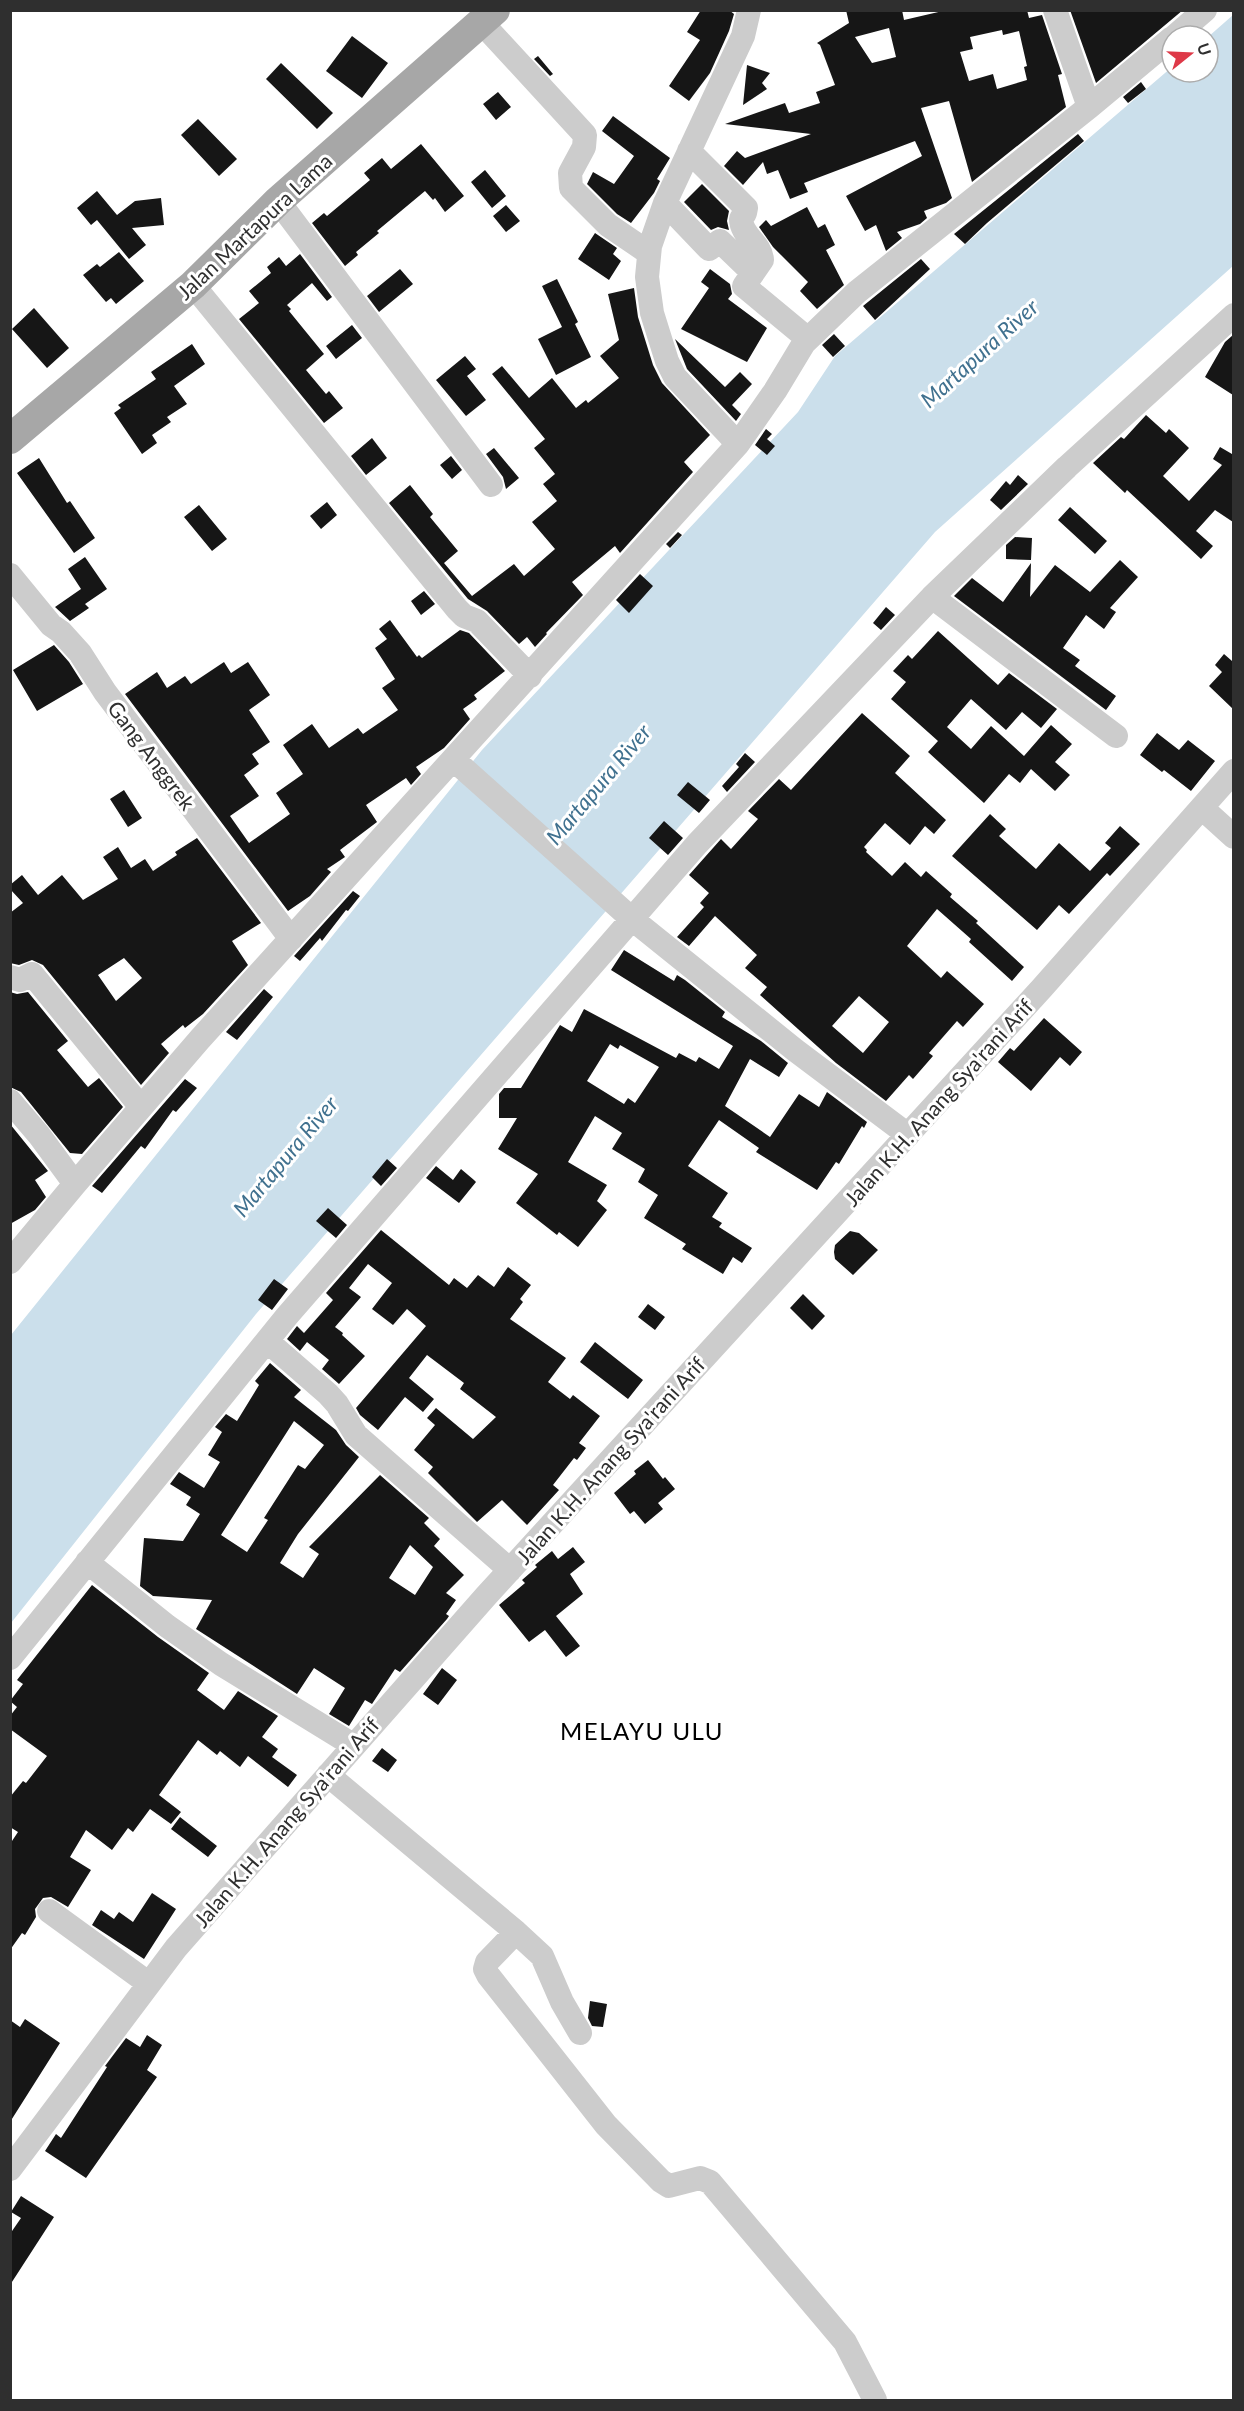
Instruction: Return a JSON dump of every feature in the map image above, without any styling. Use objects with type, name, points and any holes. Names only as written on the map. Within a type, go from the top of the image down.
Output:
[{"type":"main road","name":"Jalan Martapura Lama","points":[[10,439],[193,285],[278,201],[488,16]]},
{"type":"street","points":[[738,444],[675,377],[667,361],[649,298],[647,277],[649,253],[665,203],[742,36],[749,10]]},
{"type":"street","points":[[1055,10],[1089,107]]},
{"type":"street","points":[[1188,24],[1205,10]]},
{"type":"street","points":[[488,16],[585,135],[584,147],[570,173],[571,188],[608,225],[649,253]]},
{"type":"street","points":[[10,1262],[141,1107],[291,939],[459,764],[530,676],[738,444],[775,392],[806,341],[857,292],[1160,48]]},
{"type":"street","points":[[689,151],[746,208],[741,219],[741,226],[762,255],[762,260],[744,286],[806,341]]},
{"type":"street","points":[[278,201],[491,485]]},
{"type":"street","points":[[665,203],[709,249],[720,241],[752,272]]},
{"type":"street","points":[[193,285],[457,609],[477,621],[530,676]]},
{"type":"street","points":[[10,1658],[267,1341],[625,912],[697,844],[932,597],[1067,467],[1233,315]]},
{"type":"street","name":"Gang Anggrek","points":[[10,575],[51,625],[80,653],[105,692],[291,939]]},
{"type":"street","points":[[932,597],[1116,736]]},
{"type":"street","points":[[459,764],[625,912],[795,1050],[908,1135]]},
{"type":"street","name":"Jalan K.H. Anang Sya'rani Arif","points":[[10,2169],[18,2142],[176,1948],[353,1745],[1042,988],[1233,771]]},
{"type":"street","points":[[1202,808],[1233,837]]},
{"type":"street","points":[[10,976],[20,980],[32,974],[141,1107]]},
{"type":"street","points":[[10,1101],[39,1135],[75,1184]]},
{"type":"street","points":[[267,1341],[328,1394],[356,1435],[510,1570]]},
{"type":"street","points":[[87,1562],[167,1626],[221,1664],[353,1745]]},
{"type":"street","points":[[328,1775],[542,1956],[562,2002],[580,2033]]},
{"type":"street","points":[[49,1911],[148,1983]]},
{"type":"street","points":[[516,1932],[488,1962],[485,1969],[606,2125],[665,2184],[681,2184],[700,2178],[710,2182],[839,2335],[875,2400]]},
{"type":"water","name":"Martapura River","points":[[1233,15],[1233,266],[935,532],[256,1314],[11,1623],[11,1335],[482,750],[798,412],[835,356],[1160,77],[1160,84],[1220,84],[1220,26]]},
{"type":"building","points":[[701,10],[729,10],[734,14],[710,73],[689,101],[669,86],[700,40],[687,32]]},
{"type":"building","points":[[846,10],[902,10],[904,20],[947,10],[1027,10],[1029,18],[1042,15],[1062,74],[1058,75],[1066,107],[972,182],[949,101],[921,108],[952,198],[946,203],[924,211],[927,218],[920,224],[897,232],[902,238],[886,251],[876,225],[865,231],[846,196],[922,156],[915,141],[804,183],[808,192],[790,199],[778,170],[767,174],[763,162],[743,185],[724,166],[737,151],[745,158],[811,134],[725,124],[785,103],[789,113],[820,103],[816,92],[835,85],[820,45],[817,43],[849,23]],"holes":[[[889,28],[896,57],[872,63],[855,37]],[[1002,30],[1003,35],[1019,31],[1027,66],[1024,67],[1027,80],[997,89],[993,74],[969,81],[960,52],[973,49],[970,37]]]},
{"type":"building","points":[[1070,10],[1183,10],[1166,24],[1160,24],[1160,29],[1096,83]]},
{"type":"building","points":[[352,36],[388,63],[362,98],[326,71]]},
{"type":"building","points":[[538,56],[553,74],[550,76],[534,59]]},
{"type":"building","points":[[281,63],[333,113],[317,129],[266,79]]},
{"type":"building","points":[[747,65],[770,73],[762,83],[767,89],[743,105]]},
{"type":"building","points":[[1141,82],[1146,89],[1128,103],[1123,97]]},
{"type":"building","points":[[498,92],[511,107],[496,120],[483,104]]},
{"type":"building","points":[[613,116],[670,158],[657,179],[660,181],[654,193],[631,223],[617,214],[587,184],[593,172],[614,184],[634,156],[602,131]]},
{"type":"building","points":[[198,119],[237,159],[219,176],[181,135]]},
{"type":"building","points":[[1078,134],[1084,141],[965,244],[954,234]]},
{"type":"building","points":[[421,144],[464,196],[445,212],[435,198],[433,200],[425,191],[377,231],[379,233],[356,252],[358,255],[345,266],[312,223],[324,213],[327,216],[370,180],[364,173],[382,158],[391,169]]},
{"type":"building","points":[[485,170],[506,196],[492,208],[471,182]]},
{"type":"building","points":[[702,184],[729,211],[727,221],[729,230],[718,227],[711,230],[684,202]]},
{"type":"building","points":[[97,191],[117,215],[135,201],[161,198],[164,225],[132,228],[146,245],[129,259],[97,220],[91,225],[77,208]]},
{"type":"building","points":[[506,205],[520,221],[506,232],[493,216]]},
{"type":"building","points":[[807,207],[818,228],[825,224],[835,245],[826,250],[844,285],[817,309],[800,291],[808,282],[773,247],[759,227],[766,220],[771,226]]},
{"type":"building","points":[[595,233],[617,248],[613,254],[621,261],[609,280],[578,259]]},
{"type":"building","points":[[119,252],[144,281],[116,304],[111,298],[106,302],[83,275],[97,264],[100,267]]},
{"type":"building","points":[[300,254],[332,297],[327,301],[312,283],[287,305],[291,309],[289,311],[324,354],[306,370],[326,394],[329,391],[343,408],[324,423],[239,319],[259,303],[249,291],[271,273],[267,267],[279,257],[286,266]]},
{"type":"building","points":[[921,259],[930,269],[875,320],[863,306]]},
{"type":"building","points":[[400,269],[413,284],[379,312],[367,296]]},
{"type":"building","points":[[710,269],[730,284],[732,294],[728,299],[767,328],[747,362],[681,329],[709,288],[701,282]]},
{"type":"building","points":[[557,279],[578,322],[575,324],[591,357],[556,375],[538,339],[562,327],[542,286]]},
{"type":"building","points":[[634,288],[638,317],[653,365],[662,383],[710,435],[684,462],[693,472],[620,553],[615,546],[572,582],[583,595],[535,647],[527,637],[519,644],[487,611],[468,599],[389,503],[410,485],[433,514],[430,517],[458,551],[444,563],[472,596],[514,564],[524,576],[555,549],[532,522],[557,501],[543,484],[555,474],[534,448],[545,439],[492,374],[502,366],[529,398],[552,378],[576,408],[586,400],[588,403],[619,378],[600,356],[619,340],[608,294]]},
{"type":"building","points":[[34,308],[69,348],[47,368],[12,329]]},
{"type":"building","points":[[352,325],[362,338],[336,359],[326,346]]},
{"type":"building","points":[[834,334],[845,346],[833,357],[822,345]]},
{"type":"building","points":[[1233,335],[1233,395],[1205,377],[1225,342]]},
{"type":"building","points":[[675,339],[725,387],[740,372],[752,384],[732,405],[741,414],[736,421],[687,369]]},
{"type":"building","points":[[192,344],[205,364],[174,386],[187,404],[167,417],[171,422],[152,435],[157,443],[142,454],[114,413],[121,408],[118,405],[156,379],[151,372]]},
{"type":"building","points":[[465,356],[476,369],[467,376],[486,400],[466,416],[436,380]]},
{"type":"building","points":[[1146,415],[1166,433],[1169,429],[1189,448],[1163,476],[1189,501],[1222,465],[1213,459],[1220,447],[1232,454],[1233,452],[1233,522],[1215,510],[1196,531],[1213,546],[1201,559],[1127,490],[1125,493],[1093,463],[1121,437],[1124,439]]},
{"type":"building","points":[[766,429],[772,434],[767,439],[775,446],[767,455],[755,445]]},
{"type":"building","points":[[372,438],[387,458],[366,475],[351,456]]},
{"type":"building","points":[[494,448],[519,478],[506,489],[503,477],[486,454]]},
{"type":"building","points":[[451,456],[462,470],[452,479],[440,465]]},
{"type":"building","points":[[39,458],[67,503],[70,501],[95,538],[74,553],[17,473]]},
{"type":"building","points":[[1018,475],[1028,484],[1001,510],[990,500],[1006,481],[1010,485]]},
{"type":"building","points":[[327,502],[337,515],[321,529],[310,516]]},
{"type":"building","points":[[199,505],[227,539],[212,551],[184,517]]},
{"type":"building","points":[[1070,507],[1107,541],[1095,554],[1058,520]]},
{"type":"building","points":[[678,532],[682,535],[670,548],[666,544]]},
{"type":"building","points":[[1015,537],[1032,538],[1031,560],[1006,559],[1006,545]]},
{"type":"building","points":[[85,557],[107,589],[85,604],[89,608],[70,621],[55,607],[81,589],[68,569]]},
{"type":"building","points":[[1120,560],[1138,577],[1110,608],[1116,612],[1104,629],[1086,615],[1063,648],[1080,660],[1075,666],[1116,696],[1106,710],[954,596],[972,578],[1003,602],[1031,563],[1030,597],[1055,565],[1090,592]]},
{"type":"building","points":[[640,574],[653,586],[629,613],[616,600]]},
{"type":"building","points":[[424,591],[435,604],[421,615],[411,601]]},
{"type":"building","points":[[886,607],[895,615],[881,630],[873,623]]},
{"type":"building","points":[[390,620],[417,657],[419,655],[422,658],[460,630],[469,633],[505,671],[474,695],[477,699],[463,709],[470,719],[444,748],[416,767],[421,774],[411,785],[406,778],[366,805],[377,822],[340,850],[345,857],[327,869],[331,872],[310,896],[288,911],[125,694],[157,672],[167,688],[185,676],[191,684],[224,662],[231,673],[248,662],[270,695],[249,710],[270,742],[252,754],[259,764],[244,775],[259,796],[230,816],[249,843],[290,814],[276,793],[303,774],[283,745],[312,724],[329,748],[358,728],[363,734],[398,710],[382,688],[395,679],[375,648],[387,639],[379,629]]},
{"type":"building","points":[[938,631],[998,685],[1009,673],[1057,709],[1041,728],[1022,712],[1006,730],[971,699],[947,727],[971,749],[991,726],[1024,756],[1051,725],[1072,744],[1055,762],[1070,775],[1055,791],[1031,769],[1020,783],[1009,774],[984,803],[928,752],[938,741],[891,699],[906,682],[893,671],[908,655],[912,659]]},
{"type":"building","points":[[54,645],[69,662],[83,684],[37,711],[13,670]]},
{"type":"building","points":[[1224,654],[1233,660],[1233,709],[1209,686],[1222,672],[1215,665]]},
{"type":"building","points":[[862,713],[910,756],[895,773],[946,820],[934,834],[925,826],[910,845],[885,823],[864,847],[866,852],[892,876],[905,862],[921,877],[926,871],[952,894],[950,897],[978,921],[976,923],[1024,967],[1012,981],[969,942],[971,939],[937,909],[907,946],[941,978],[947,971],[984,1004],[963,1027],[957,1021],[929,1053],[933,1056],[913,1079],[909,1075],[886,1101],[836,1063],[760,995],[767,987],[745,968],[757,955],[715,916],[689,946],[677,937],[704,907],[700,903],[709,893],[689,875],[721,839],[731,849],[758,819],[748,811],[779,779],[791,790]],"holes":[[[859,996],[889,1022],[863,1053],[832,1026]]]},
{"type":"building","points":[[1157,733],[1179,750],[1188,740],[1215,761],[1191,791],[1140,755]]},
{"type":"building","points":[[745,753],[755,762],[727,792],[722,786],[739,767],[736,764]]},
{"type":"building","points":[[688,782],[710,800],[699,813],[677,795]]},
{"type":"building","points":[[124,790],[142,818],[128,827],[110,799]]},
{"type":"building","points":[[990,814],[1006,829],[999,836],[1036,869],[1059,843],[1090,871],[1111,848],[1105,843],[1120,826],[1140,844],[1110,876],[1107,873],[1069,914],[1059,905],[1037,930],[952,856]]},
{"type":"building","points":[[664,821],[683,838],[668,855],[649,838]]},
{"type":"building","points":[[197,838],[261,923],[232,941],[248,965],[203,1014],[185,1028],[183,1025],[161,1044],[169,1053],[141,1085],[43,965],[32,960],[19,965],[10,963],[10,913],[23,903],[10,889],[10,885],[22,875],[38,895],[62,875],[83,900],[118,879],[103,857],[118,847],[131,868],[145,859],[153,871],[177,855],[175,852]],"holes":[[[124,958],[142,978],[116,1001],[98,975]]]},
{"type":"building","points":[[353,891],[360,896],[322,941],[320,938],[300,961],[294,956]]},
{"type":"building","points":[[624,950],[674,981],[677,975],[725,1012],[722,1017],[761,1041],[788,1063],[779,1077],[750,1059],[725,1106],[770,1137],[799,1094],[819,1107],[827,1092],[867,1122],[864,1128],[862,1126],[839,1164],[836,1162],[817,1190],[756,1152],[759,1148],[719,1120],[688,1166],[728,1193],[712,1217],[722,1223],[719,1227],[752,1248],[742,1263],[733,1257],[723,1274],[682,1249],[686,1244],[644,1218],[658,1195],[638,1182],[645,1169],[612,1149],[622,1133],[595,1116],[568,1162],[607,1185],[597,1201],[607,1210],[578,1247],[559,1232],[557,1235],[516,1203],[538,1174],[498,1149],[517,1118],[499,1118],[499,1094],[504,1088],[521,1088],[560,1025],[572,1032],[584,1009],[676,1058],[679,1053],[696,1062],[699,1057],[719,1069],[733,1046],[611,970]],"holes":[[[610,1044],[618,1049],[620,1045],[659,1067],[635,1103],[628,1098],[624,1104],[587,1081]]]},
{"type":"building","points":[[264,989],[273,997],[237,1040],[226,1032]]},
{"type":"building","points":[[10,992],[17,994],[28,992],[68,1041],[57,1050],[88,1087],[99,1078],[123,1107],[82,1154],[70,1153],[21,1092],[10,1087]]},
{"type":"building","points":[[1044,1018],[1082,1052],[1070,1066],[1060,1057],[1031,1091],[998,1062],[1010,1048],[1014,1051]]},
{"type":"building","points":[[185,1079],[197,1088],[176,1112],[173,1110],[145,1149],[141,1146],[102,1193],[92,1186]]},
{"type":"building","points":[[10,1124],[48,1171],[35,1180],[46,1197],[35,1210],[10,1224]]},
{"type":"building","points":[[387,1159],[397,1168],[381,1186],[372,1177]]},
{"type":"building","points":[[436,1166],[453,1180],[461,1169],[476,1182],[459,1203],[426,1178]]},
{"type":"building","points":[[328,1208],[347,1225],[336,1238],[316,1221]]},
{"type":"building","points":[[381,1230],[449,1285],[454,1278],[467,1288],[478,1275],[494,1287],[508,1267],[531,1285],[520,1299],[523,1302],[510,1319],[566,1358],[548,1382],[570,1399],[573,1395],[600,1416],[579,1443],[586,1448],[577,1460],[574,1458],[553,1485],[559,1490],[527,1525],[502,1500],[477,1522],[428,1473],[433,1467],[414,1450],[435,1425],[427,1418],[436,1408],[473,1439],[496,1417],[460,1389],[464,1383],[427,1355],[409,1378],[434,1399],[423,1412],[405,1397],[378,1430],[360,1415],[356,1408],[426,1326],[407,1309],[393,1325],[372,1309],[392,1283],[368,1264],[349,1288],[361,1297],[335,1327],[365,1356],[339,1384],[322,1369],[329,1360],[307,1342],[300,1351],[287,1339],[297,1326],[304,1333],[333,1300],[326,1293]]},
{"type":"building","points":[[850,1231],[859,1233],[878,1250],[853,1275],[835,1259],[834,1252],[835,1245]]},
{"type":"building","points":[[274,1279],[288,1289],[272,1310],[258,1300]]},
{"type":"building","points":[[803,1294],[825,1316],[812,1330],[790,1308]]},
{"type":"building","points":[[648,1304],[665,1317],[655,1330],[638,1317]]},
{"type":"building","points":[[595,1342],[643,1380],[628,1399],[580,1362]]},
{"type":"building","points":[[270,1363],[301,1390],[294,1397],[336,1430],[346,1445],[359,1457],[298,1534],[280,1563],[303,1578],[319,1554],[309,1547],[380,1475],[429,1518],[424,1523],[440,1539],[434,1546],[464,1575],[446,1593],[456,1600],[446,1614],[449,1616],[447,1619],[400,1672],[395,1669],[372,1704],[365,1700],[349,1726],[329,1714],[345,1688],[314,1668],[297,1694],[196,1629],[212,1600],[153,1596],[140,1586],[144,1538],[183,1541],[200,1514],[186,1505],[191,1497],[170,1484],[179,1472],[204,1488],[220,1462],[208,1455],[222,1432],[215,1427],[226,1414],[237,1421],[259,1385],[255,1381]],"holes":[[[294,1421],[324,1445],[305,1469],[298,1465],[264,1518],[268,1520],[247,1552],[221,1535]],[[410,1545],[433,1567],[415,1595],[389,1578]]]},
{"type":"building","points":[[648,1460],[663,1479],[665,1477],[675,1489],[658,1503],[663,1509],[645,1524],[634,1511],[630,1514],[614,1493],[636,1474],[634,1471]]},
{"type":"building","points":[[573,1547],[585,1562],[570,1574],[583,1594],[556,1616],[580,1646],[566,1657],[545,1630],[529,1642],[499,1605],[525,1583],[522,1580],[552,1551],[558,1559]]},
{"type":"building","points":[[92,1585],[158,1637],[209,1673],[197,1690],[224,1710],[238,1691],[278,1716],[262,1737],[278,1749],[272,1757],[297,1775],[288,1787],[248,1756],[240,1767],[220,1751],[217,1755],[198,1740],[159,1795],[181,1812],[171,1824],[150,1809],[133,1832],[128,1828],[112,1850],[86,1830],[70,1857],[91,1870],[68,1907],[51,1897],[43,1898],[35,1909],[36,1917],[25,1935],[22,1933],[10,1950],[10,1844],[18,1832],[10,1827],[10,1797],[23,1781],[26,1783],[47,1756],[10,1729],[10,1716],[17,1707],[10,1701],[23,1684],[17,1680]]},
{"type":"building","points":[[442,1668],[457,1680],[438,1705],[423,1694]]},
{"type":"building","points":[[382,1748],[397,1760],[388,1772],[372,1761]]},
{"type":"building","points":[[180,1817],[217,1846],[208,1857],[171,1829]]},
{"type":"building","points":[[152,1893],[176,1909],[144,1959],[92,1925],[101,1910],[114,1919],[119,1912],[133,1922]]},
{"type":"building","points":[[590,2001],[607,2004],[603,2027],[592,2026],[588,2018]]},
{"type":"building","points":[[25,2019],[60,2043],[10,2122],[10,2020],[20,2027]]},
{"type":"building","points":[[147,2035],[162,2045],[147,2070],[157,2077],[86,2178],[45,2151],[56,2134],[61,2138],[107,2067],[105,2066],[126,2038],[140,2047]]},
{"type":"building","points":[[21,2196],[54,2217],[10,2285],[10,2234],[21,2218],[11,2212]]},
{"type":"district","name":"MELAYU ULU","points":[[642,1730]]}]
